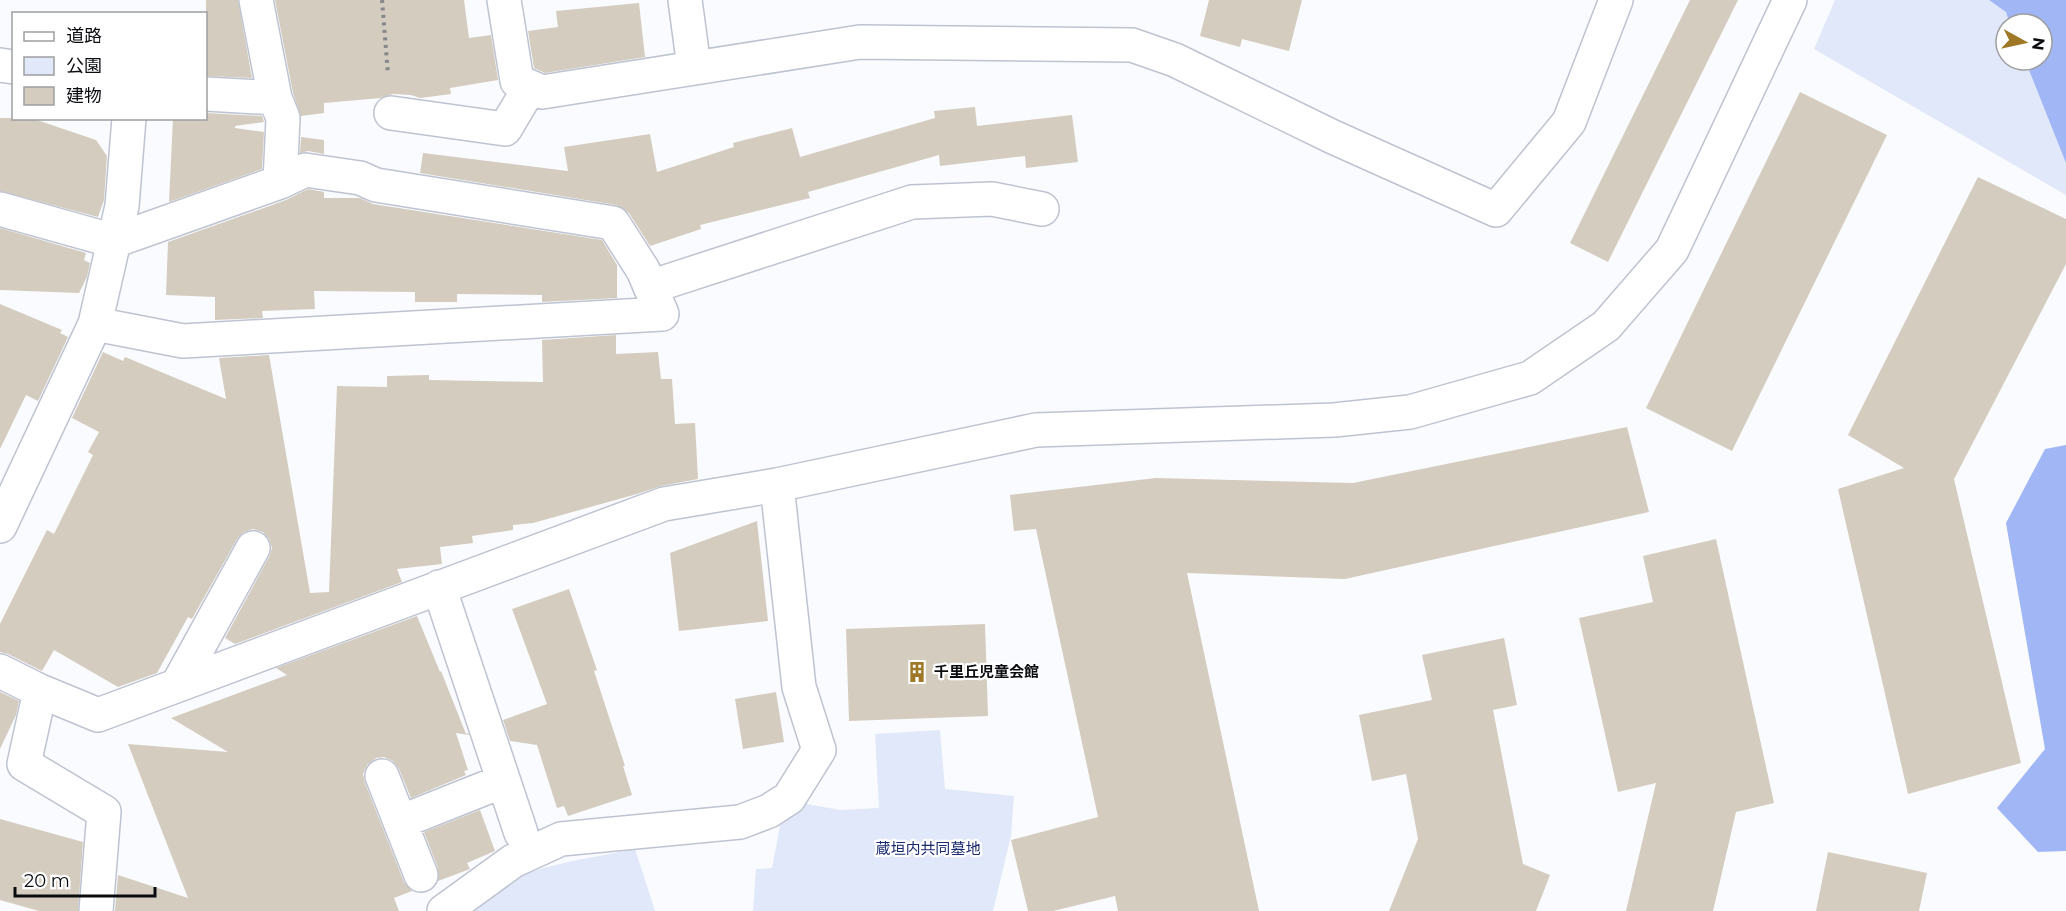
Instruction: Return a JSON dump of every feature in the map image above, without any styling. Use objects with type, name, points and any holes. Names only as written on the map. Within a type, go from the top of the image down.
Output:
[{"type":"street","points":[[256,0],[275,98],[284,118],[280,182]]},
{"type":"street","points":[[504,0],[517,81],[542,92],[860,42],[1132,45],[1175,60],[1333,137],[1496,210],[1569,122],[1616,0]]},
{"type":"street","points":[[685,0],[694,67]]},
{"type":"street","points":[[0,671],[40,691],[98,715],[664,504],[777,485],[1036,430],[1334,420],[1410,412],[1530,378],[1606,326],[1672,250],[1790,0]]},
{"type":"street","points":[[391,113],[505,129],[530,87]]},
{"type":"street","points":[[207,93],[275,98]]},
{"type":"street","points":[[0,526],[95,324],[122,206],[129,120]]},
{"type":"street","points":[[0,209],[114,241],[280,182],[305,170],[360,178],[376,185],[613,223],[643,270],[662,314],[183,341],[95,324]]},
{"type":"street","points":[[650,287],[912,202],[992,199],[1042,209]]},
{"type":"street","points":[[444,911],[513,861],[561,839],[740,822],[769,811],[789,798],[819,750],[799,687],[777,485]]},
{"type":"street","points":[[178,684],[253,548]]},
{"type":"street","points":[[439,587],[521,833]]},
{"type":"street","points":[[40,691],[24,764],[104,812],[96,911]]},
{"type":"street","points":[[382,776],[421,875]]},
{"type":"street","points":[[400,822],[503,781]]},
{"type":"green space","points":[[1835,0],[2066,0],[2066,195],[1814,49]]},
{"type":"green space","name":"蔵垣内共同墓地","points":[[940,730],[945,789],[1014,796],[1011,836],[993,911],[753,911],[756,869],[772,868],[782,816],[796,802],[840,810],[879,808],[875,734]]},
{"type":"green space","points":[[635,849],[655,911],[466,911],[481,896],[521,875],[568,862]]},
{"type":"shaded area","points":[[1989,0],[2066,0],[2066,163],[2030,72],[2054,72],[2054,12],[2006,12]]},
{"type":"shaded area","points":[[2066,445],[2066,851],[2038,852],[1997,808],[2045,749],[2006,523],[2045,449]]},
{"type":"building","points":[[206,0],[238,0],[252,78],[207,76]]},
{"type":"building","points":[[275,0],[464,0],[469,38],[491,35],[498,80],[450,88],[451,94],[420,98],[393,94],[381,98],[324,103],[324,113],[301,116],[293,93]]},
{"type":"building","points":[[1209,0],[1302,0],[1289,51],[1242,39],[1240,47],[1200,36]]},
{"type":"building","points":[[1690,0],[1738,0],[1608,262],[1570,243]]},
{"type":"building","points":[[639,3],[645,57],[545,73],[534,68],[528,31],[558,27],[556,11]]},
{"type":"building","points":[[1800,92],[1887,135],[1732,451],[1646,408]]},
{"type":"building","points":[[975,107],[977,126],[1072,115],[1078,162],[1026,168],[1025,156],[940,166],[939,155],[808,192],[810,198],[700,225],[701,229],[650,246],[629,213],[616,205],[420,173],[423,153],[568,171],[564,147],[650,134],[657,172],[734,147],[733,143],[792,128],[800,157],[935,118],[934,111]]},
{"type":"building","points":[[207,113],[262,116],[264,122],[235,126],[235,128],[264,132],[262,169],[169,202],[173,120],[207,120]]},
{"type":"building","points":[[0,118],[37,120],[96,140],[107,156],[104,200],[98,217],[0,191]]},
{"type":"building","points":[[301,137],[324,140],[324,154],[308,151],[300,153]]},
{"type":"building","points":[[1978,177],[2066,219],[2066,264],[1954,479],[2021,763],[1908,794],[1838,489],[1904,468],[1848,435]]},
{"type":"building","points":[[308,189],[324,192],[324,198],[360,198],[373,204],[602,240],[617,265],[617,298],[542,302],[542,295],[457,294],[457,302],[415,302],[415,292],[314,291],[315,309],[262,311],[263,318],[215,320],[215,297],[166,295],[168,242],[286,200]]},
{"type":"building","points":[[0,228],[86,253],[84,260],[90,263],[87,277],[79,293],[0,290]]},
{"type":"building","points":[[0,304],[62,330],[60,333],[68,337],[38,401],[26,395],[0,449]]},
{"type":"building","points":[[616,335],[616,354],[658,352],[661,379],[672,379],[675,424],[695,423],[698,479],[661,486],[533,523],[513,525],[513,530],[472,536],[473,543],[440,547],[442,564],[397,569],[402,582],[235,644],[225,638],[272,548],[263,532],[253,529],[244,532],[237,539],[192,619],[188,617],[157,673],[118,687],[54,650],[42,671],[0,652],[0,624],[47,530],[54,534],[93,455],[88,452],[99,432],[72,418],[103,352],[123,361],[125,357],[226,399],[219,358],[269,355],[310,593],[329,592],[337,386],[387,387],[387,376],[429,375],[429,380],[543,382],[542,340]]},
{"type":"building","points":[[1627,427],[1649,512],[1345,579],[1187,573],[1259,911],[1118,911],[1115,896],[1053,911],[1028,911],[1011,840],[1098,817],[1036,529],[1014,531],[1010,495],[1156,478],[1353,483]]},
{"type":"building","points":[[757,521],[768,621],[679,631],[670,553]]},
{"type":"building","points":[[1716,539],[1774,803],[1736,812],[1713,911],[1626,911],[1656,783],[1618,792],[1579,618],[1653,602],[1643,556]]},
{"type":"building","points":[[569,589],[597,670],[594,671],[625,766],[623,766],[632,795],[568,816],[564,806],[557,808],[537,745],[510,741],[503,720],[547,704],[512,609]]},
{"type":"building","points":[[417,616],[466,734],[469,735],[456,733],[468,770],[464,771],[466,775],[411,798],[399,769],[393,761],[384,757],[376,758],[367,765],[363,774],[365,783],[404,882],[412,891],[394,898],[399,911],[115,911],[118,875],[188,898],[128,744],[228,752],[171,718],[287,675],[276,668]]},
{"type":"building","name":"千里丘児童会館","points":[[985,624],[988,716],[849,721],[846,629]]},
{"type":"building","points":[[1504,638],[1517,705],[1493,710],[1523,864],[1550,875],[1536,911],[1389,911],[1418,839],[1406,774],[1372,781],[1359,715],[1432,700],[1422,655]]},
{"type":"building","points":[[0,692],[19,701],[16,715],[0,749]]},
{"type":"building","points":[[776,692],[784,742],[743,749],[735,699]]},
{"type":"building","points":[[480,810],[495,851],[467,863],[470,869],[438,881],[438,868],[424,832]]},
{"type":"building","points":[[0,819],[83,842],[78,911],[39,911],[0,900]]},
{"type":"building","points":[[1828,852],[1927,873],[1919,911],[1816,911]]},
{"type":"place","name":"千里丘児童会館","points":[[917,672]]}]
